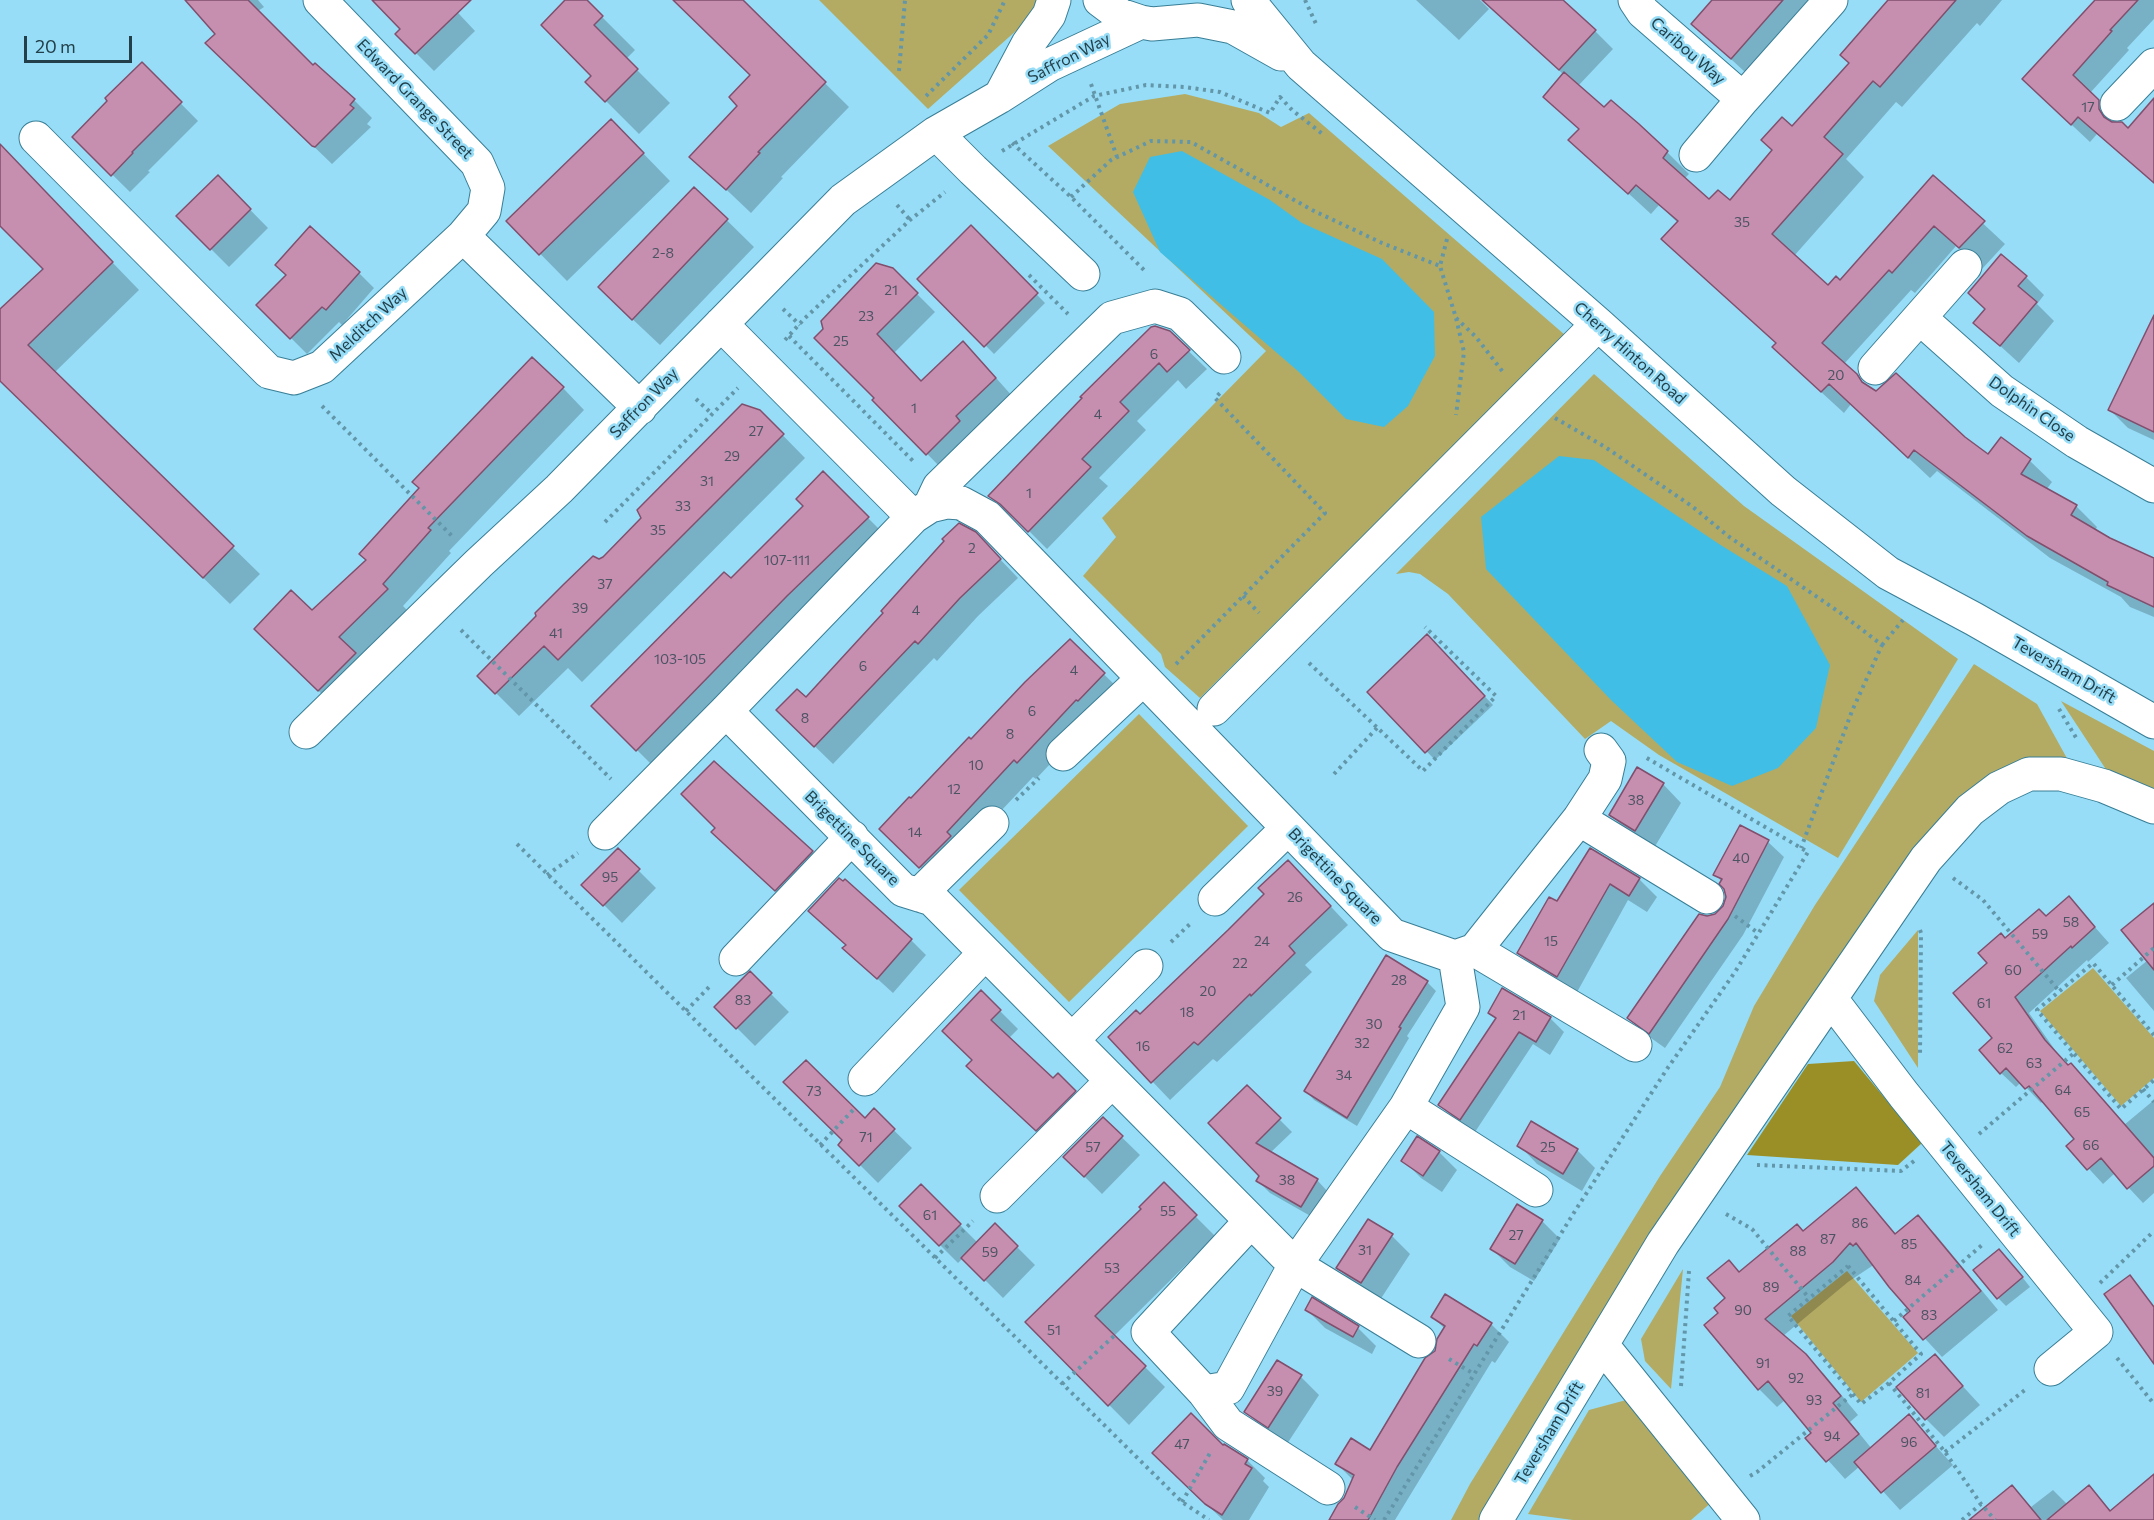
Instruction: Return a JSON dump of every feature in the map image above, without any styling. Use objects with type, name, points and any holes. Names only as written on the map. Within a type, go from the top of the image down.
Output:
[{"type":"street","name":"Edward Grange Street","points":[[321,0],[477,163],[488,188],[484,211],[463,236]]},
{"type":"street","name":"Saffron Way","points":[[999,97],[1028,44],[1049,15],[1054,0]]},
{"type":"street","points":[[1100,0],[1120,15],[1146,23],[1198,20],[1233,27],[1301,65]]},
{"type":"street","points":[[1146,23],[1194,14],[1210,0]]},
{"type":"street","points":[[1248,0],[1301,65]]},
{"type":"street","name":"Caribou Way","points":[[1635,0],[1643,12],[1743,99]]},
{"type":"street","points":[[1696,155],[1831,0]]},
{"type":"street","name":"Saffron Way","points":[[306,732],[479,563],[559,489],[843,200],[936,133],[1049,65],[1146,23]]},
{"type":"street","name":"Cherry Hinton Road","points":[[1301,65],[1598,324],[1783,491],[1888,573],[1974,619]]},
{"type":"street","points":[[2117,104],[2154,65]]},
{"type":"street","points":[[936,133],[1083,274]]},
{"type":"street","points":[[36,138],[269,372],[294,378]]},
{"type":"street","name":"Melditch Way","points":[[294,378],[322,367],[463,236]]},
{"type":"street","points":[[463,236],[640,408]]},
{"type":"street","points":[[1875,368],[1965,266]]},
{"type":"street","points":[[605,833],[927,503],[1112,318],[1155,306],[1180,314],[1224,357]]},
{"type":"street","name":"Dolphin Close","points":[[1920,318],[2002,391],[2077,442],[2154,486]]},
{"type":"street","points":[[721,324],[761,365],[927,503]]},
{"type":"street","points":[[1214,709],[1598,324]]},
{"type":"street","name":"Brigettine Square","points":[[927,503],[961,503],[987,516],[1157,673],[1288,828],[1392,935],[1465,953],[1635,1045]]},
{"type":"street","name":"Teversham Drift","points":[[1974,619],[2154,722]]},
{"type":"street","points":[[1063,754],[1157,673]]},
{"type":"street","name":"Brigettine Square","points":[[726,711],[903,890],[932,899],[1295,1266],[1419,1341]]},
{"type":"street","points":[[1204,1392],[1228,1388],[1295,1266],[1406,1107],[1463,1007],[1465,953],[1579,819],[1605,779],[1605,756]]},
{"type":"street","name":"Teversham Drift","points":[[1496,1520],[1664,1243],[1926,859],[1970,810],[1999,788],[2029,774],[2061,774],[2104,786],[2154,807]]},
{"type":"street","points":[[1579,819],[1707,897]]},
{"type":"street","points":[[919,895],[992,824]]},
{"type":"street","points":[[1215,899],[1288,828]]},
{"type":"street","points":[[736,958],[852,837]]},
{"type":"street","points":[[865,1078],[985,953]]},
{"type":"street","points":[[1072,1040],[1146,966]]},
{"type":"street","name":"Teversham Drift","points":[[1831,999],[1904,1095],[2096,1332]]},
{"type":"street","points":[[997,1196],[1112,1081]]},
{"type":"street","points":[[1406,1107],[1536,1190]]},
{"type":"street","points":[[1251,1221],[1148,1332],[1204,1392],[1228,1424],[1329,1488]]},
{"type":"street","points":[[2051,1369],[2096,1332]]},
{"type":"street","points":[[1602,1345],[1743,1520]]},
{"type":"path","points":[[899,72],[905,0]]},
{"type":"path","points":[[923,99],[988,35],[1005,0]]},
{"type":"path","points":[[605,522],[789,336],[910,220],[973,170],[1012,143],[1094,96],[1146,86],[1184,87],[1220,92],[1270,113],[1280,97]]},
{"type":"path","points":[[1094,96],[1118,157]]},
{"type":"path","points":[[1071,197],[1112,160],[1150,141],[1191,142],[1312,210],[1382,243],[1440,266]]},
{"type":"path","points":[[1012,143],[1071,197],[1160,286],[1180,314]]},
{"type":"path","points":[[1447,238],[1440,266],[1464,352],[1460,394],[1454,424],[1443,436],[1464,457]]},
{"type":"path","points":[[1456,318],[1476,337],[1523,399],[1605,447],[1694,507],[1728,536],[1839,612],[1882,645]]},
{"type":"path","points":[[789,336],[927,503]]},
{"type":"path","points":[[1157,673],[1243,596],[1325,513],[1215,398],[1224,388],[1224,357]]},
{"type":"path","points":[[294,378],[479,563]]},
{"type":"path","points":[[1243,596],[1284,639],[1423,771],[1496,696],[1425,627]]},
{"type":"path","points":[[437,606],[635,803]]},
{"type":"path","points":[[1801,848],[1852,711],[1882,645],[1909,612]]},
{"type":"path","points":[[2058,706],[2104,786]]},
{"type":"path","points":[[1334,774],[1377,728]]},
{"type":"path","points":[[1384,1520],[1575,1211],[1667,1069],[1735,972],[1808,852],[1634,751],[1605,756]]},
{"type":"path","points":[[992,824],[1063,754]]},
{"type":"path","points":[[516,844],[1182,1502],[1209,1520]]},
{"type":"path","points":[[1926,859],[1983,900],[2059,991]]},
{"type":"path","points":[[1900,896],[1921,933],[1920,1072],[1904,1095]]},
{"type":"path","points":[[1146,966],[1215,899]]},
{"type":"path","points":[[2112,985],[2154,948]]},
{"type":"path","points":[[2154,1035],[2093,963],[2037,1010],[2121,1109],[2154,1080]]},
{"type":"path","points":[[1726,1151],[1744,1165],[1901,1171],[1947,1148],[2073,1054]]},
{"type":"path","points":[[820,1144],[867,1095],[865,1078]]},
{"type":"path","points":[[2143,1089],[2154,1102]]},
{"type":"path","points":[[935,1258],[997,1196]]},
{"type":"path","points":[[1696,1196],[1752,1229],[1809,1298]]},
{"type":"path","points":[[2076,1307],[2154,1231]]},
{"type":"path","points":[[1894,1321],[1986,1242],[2016,1233]]},
{"type":"path","points":[[1662,1420],[1680,1395],[1690,1262],[1664,1243]]},
{"type":"path","points":[[1848,1266],[1894,1321],[1921,1354],[1861,1404],[1788,1316],[1848,1266]]},
{"type":"path","points":[[1062,1384],[1116,1334],[1148,1332]]},
{"type":"path","points":[[2096,1332],[2154,1404]]},
{"type":"path","points":[[1945,1452],[2051,1369]]},
{"type":"path","points":[[1889,1383],[1945,1452],[1981,1504],[1995,1520]]},
{"type":"path","points":[[1718,1490],[1757,1472],[1853,1394]]},
{"type":"path","points":[[1182,1502],[1228,1424]]},
{"type":"path","points":[[1962,1520],[1981,1504]]},
{"type":"shaded area","points":[[819,0],[1037,0],[1026,22],[928,109]]},
{"type":"shaded area","points":[[1185,94],[1259,113],[1281,127],[1309,113],[1565,335],[1200,698],[1165,667],[1161,654],[1083,576],[1116,537],[1102,518],[1266,351],[1048,146],[1120,104]]},
{"type":"shaded area","points":[[1594,374],[1744,506],[1958,659],[1838,858],[1659,755],[1611,721],[1585,739],[1448,594],[1420,574],[1409,572],[1396,574]]},
{"type":"shaded area","points":[[1974,664],[2037,704],[2069,762],[1963,795],[1481,1520],[1451,1520],[1470,1484],[1660,1176],[1720,1087],[1754,1006],[1815,905]]},
{"type":"shaded area","points":[[2061,701],[2154,751],[2154,795],[2109,774]]},
{"type":"shaded area","points":[[1139,714],[1248,826],[1069,1002],[959,890]]},
{"type":"shaded area","points":[[1918,930],[1918,1068],[1874,1001],[1880,975]]},
{"type":"shaded area","points":[[2093,968],[2154,1038],[2154,1078],[2121,1106],[2040,1011]]},
{"type":"shaded area","points":[[1854,1061],[1922,1143],[1898,1165],[1747,1155],[1808,1064]]},
{"type":"shaded area","points":[[1683,1269],[1671,1389],[1645,1361],[1641,1339]]},
{"type":"shaded area","points":[[1847,1271],[1918,1353],[1861,1402],[1791,1316]]},
{"type":"shaded area","points":[[1630,1399],[1713,1501],[1691,1520],[1573,1520],[1528,1514],[1589,1410]]},
{"type":"water","points":[[1182,151],[1270,200],[1302,223],[1382,259],[1434,312],[1435,356],[1408,406],[1384,427],[1346,419],[1299,372],[1160,252],[1133,192],[1150,157]]},
{"type":"water","points":[[1559,456],[1594,460],[1719,544],[1787,586],[1830,665],[1816,728],[1778,768],[1732,786],[1677,762],[1611,700],[1486,569],[1481,517]]},
{"type":"building","points":[[185,0],[248,0],[313,65],[315,63],[355,99],[350,105],[354,108],[315,147],[312,146],[205,43],[215,34]]},
{"type":"building","points":[[372,0],[471,0],[415,54],[395,34],[400,29]]},
{"type":"building","points":[[565,0],[587,0],[603,16],[594,25],[638,69],[605,102],[585,82],[591,76],[541,25]]},
{"type":"building","points":[[673,0],[743,0],[826,82],[758,152],[760,153],[726,190],[689,157],[737,106],[729,97],[750,75]]},
{"type":"building","points":[[1482,0],[1563,0],[1596,30],[1559,70]]},
{"type":"building","points":[[1712,0],[1783,0],[1731,59],[1691,24]]},
{"type":"building","points":[[1888,0],[1956,0],[1880,87],[1873,81],[1824,137],[1843,154],[1772,234],[1828,285],[1836,276],[1840,280],[1933,175],[1985,221],[1959,248],[1934,226],[1892,273],[1889,270],[1822,343],[1857,374],[1862,382],[1876,391],[1896,373],[1965,437],[1988,454],[2001,437],[2031,459],[2021,474],[2077,505],[2071,515],[2110,538],[2154,558],[2154,607],[2107,585],[2108,582],[2027,536],[1914,450],[1908,458],[1829,384],[1821,392],[1772,347],[1776,343],[1661,239],[1678,221],[1636,185],[1628,194],[1568,140],[1579,129],[1543,97],[1564,72],[1604,107],[1611,100],[1639,124],[1668,151],[1663,158],[1709,199],[1718,190],[1730,200],[1772,150],[1761,140],[1782,117],[1792,126],[1849,63],[1840,55]]},
{"type":"building","points":[[2095,0],[2138,0],[2073,75],[2099,100],[2099,109],[2104,117],[2112,122],[2122,122],[2128,128],[2154,98],[2154,183],[2078,117],[2071,125],[2022,79]]},
{"type":"building","points":[[142,62],[182,102],[111,176],[72,137],[107,101],[105,98]]},
{"type":"building","points":[[611,119],[644,153],[539,255],[506,221]]},
{"type":"building","points":[[0,144],[113,262],[28,345],[234,546],[203,578],[0,381],[0,309],[43,269],[0,226]]},
{"type":"building","points":[[218,175],[251,209],[210,250],[176,216]]},
{"type":"building","points":[[694,187],[728,219],[632,320],[598,287]]},
{"type":"building","points":[[971,225],[1038,293],[984,347],[917,279]]},
{"type":"building","points":[[310,226],[360,272],[326,310],[322,307],[290,339],[256,305],[286,275],[275,265]]},
{"type":"building","points":[[2001,254],[2027,276],[2018,286],[2037,302],[2000,346],[1973,323],[1985,309],[1968,293]]},
{"type":"building","points":[[876,263],[893,268],[918,293],[877,334],[921,381],[963,341],[996,378],[956,416],[960,421],[926,455],[872,400],[874,398],[814,338],[823,329],[821,321]]},
{"type":"building","points":[[2154,315],[2154,432],[2108,410]]},
{"type":"building","points":[[1155,326],[1170,331],[1190,350],[1167,372],[1159,363],[1120,402],[1129,411],[1082,459],[1091,467],[1028,532],[1000,504],[988,496],[1082,398],[1080,397],[1151,327]]},
{"type":"building","points":[[532,357],[564,387],[428,528],[431,530],[383,584],[388,589],[339,637],[356,653],[318,691],[254,629],[291,590],[312,610],[366,560],[359,554],[419,488],[412,482]]},
{"type":"building","points":[[742,404],[760,410],[784,434],[558,660],[544,646],[495,694],[477,676],[536,616],[535,613],[593,556],[599,559],[603,557],[641,518],[637,510]]},
{"type":"building","points":[[823,471],[869,517],[787,596],[636,751],[591,706],[724,572],[731,578],[803,506],[796,499]]},
{"type":"building","points":[[959,523],[976,532],[1001,559],[960,598],[918,644],[915,641],[814,747],[776,710],[797,689],[806,697],[883,613],[881,611],[944,541],[942,539]]},
{"type":"building","points":[[1427,634],[1485,696],[1425,753],[1367,692]]},
{"type":"building","points":[[1070,639],[1105,673],[1078,701],[1076,700],[1017,763],[1014,760],[947,832],[951,836],[919,868],[879,829]]},
{"type":"building","points":[[714,761],[813,851],[775,891],[711,832],[715,828],[681,794]]},
{"type":"building","points":[[1637,767],[1664,783],[1635,831],[1609,815]]},
{"type":"building","points":[[1740,825],[1769,840],[1728,919],[1649,1034],[1627,1018],[1699,914],[1707,916],[1715,914],[1723,906],[1726,897],[1724,889],[1719,884],[1722,879],[1713,875]]},
{"type":"building","points":[[618,848],[640,869],[603,906],[581,885]]},
{"type":"building","points":[[1590,848],[1640,878],[1629,896],[1610,884],[1557,977],[1517,953],[1549,897],[1557,901]]},
{"type":"building","points":[[1288,860],[1331,906],[1289,946],[1295,953],[1198,1045],[1194,1042],[1151,1083],[1108,1037],[1136,1010],[1140,1014],[1228,930],[1264,894],[1258,888]]},
{"type":"building","points":[[839,878],[843,881],[845,879],[912,939],[877,979],[842,948],[846,945],[808,911]]},
{"type":"building","points":[[2069,896],[2095,927],[2015,997],[2045,1040],[2068,1065],[2071,1063],[2154,1158],[2154,1166],[2127,1189],[2101,1158],[2087,1170],[2066,1146],[2074,1139],[2029,1086],[2025,1089],[2006,1068],[2000,1074],[1979,1050],[1992,1038],[1953,993],[1987,963],[1978,953],[2001,933],[2005,938],[2039,909],[2046,916]]},
{"type":"building","points":[[2154,903],[2154,970],[2121,930]]},
{"type":"building","points":[[1386,955],[1428,981],[1347,1118],[1304,1091]]},
{"type":"building","points":[[750,971],[772,993],[736,1029],[714,1007]]},
{"type":"building","points":[[1502,988],[1551,1017],[1536,1042],[1519,1032],[1460,1120],[1438,1105],[1496,1018],[1488,1013]]},
{"type":"building","points":[[981,990],[1001,1010],[991,1020],[1053,1078],[1058,1073],[1076,1091],[1036,1131],[966,1066],[972,1060],[942,1031]]},
{"type":"building","points":[[806,1060],[865,1118],[874,1108],[895,1129],[859,1166],[838,1145],[842,1140],[783,1082]]},
{"type":"building","points":[[1247,1085],[1281,1118],[1256,1143],[1318,1179],[1301,1207],[1256,1181],[1259,1176],[1208,1123]]},
{"type":"building","points":[[1103,1117],[1123,1136],[1084,1177],[1063,1157]]},
{"type":"building","points":[[1531,1121],[1578,1149],[1563,1174],[1517,1146]]},
{"type":"building","points":[[1417,1136],[1440,1151],[1423,1176],[1401,1161]]},
{"type":"building","points":[[1164,1182],[1197,1215],[1095,1316],[1146,1366],[1108,1406],[1025,1322],[1141,1209],[1139,1207]]},
{"type":"building","points":[[921,1184],[961,1224],[939,1246],[899,1206]]},
{"type":"building","points":[[1856,1187],[1895,1234],[1918,1215],[1981,1291],[1923,1340],[1903,1317],[1910,1311],[1856,1243],[1853,1246],[1850,1243],[1833,1262],[1765,1319],[1806,1354],[1841,1396],[1833,1403],[1859,1434],[1826,1462],[1805,1438],[1811,1433],[1768,1381],[1758,1390],[1704,1325],[1718,1313],[1714,1308],[1725,1298],[1707,1278],[1729,1260],[1739,1272],[1797,1224],[1803,1231]]},
{"type":"building","points":[[1517,1204],[1543,1220],[1515,1264],[1490,1249]]},
{"type":"building","points":[[1368,1219],[1393,1234],[1361,1283],[1336,1268]]},
{"type":"building","points":[[995,1223],[1018,1246],[984,1281],[961,1258]]},
{"type":"building","points":[[1999,1249],[2023,1277],[1997,1299],[1973,1270]]},
{"type":"building","points":[[2130,1275],[2154,1307],[2154,1364],[2104,1294]]},
{"type":"building","points":[[1445,1294],[1492,1323],[1477,1346],[1474,1344],[1397,1467],[1368,1520],[1329,1520],[1344,1498],[1354,1475],[1335,1464],[1351,1438],[1370,1450],[1425,1358],[1435,1351],[1437,1339],[1445,1326],[1431,1317]]},
{"type":"building","points":[[1312,1297],[1359,1326],[1353,1337],[1305,1310]]},
{"type":"building","points":[[1935,1354],[1963,1386],[1925,1420],[1896,1387]]},
{"type":"building","points":[[1277,1360],[1302,1375],[1268,1428],[1244,1412]]},
{"type":"building","points":[[1191,1413],[1223,1445],[1248,1459],[1245,1464],[1252,1468],[1222,1515],[1205,1504],[1152,1453]]},
{"type":"building","points":[[1909,1414],[1936,1446],[1881,1493],[1854,1462]]},
{"type":"building","points":[[2154,1474],[2154,1520],[2047,1520],[2089,1485],[2110,1511]]},
{"type":"building","points":[[2012,1485],[2041,1520],[1969,1520]]}]
